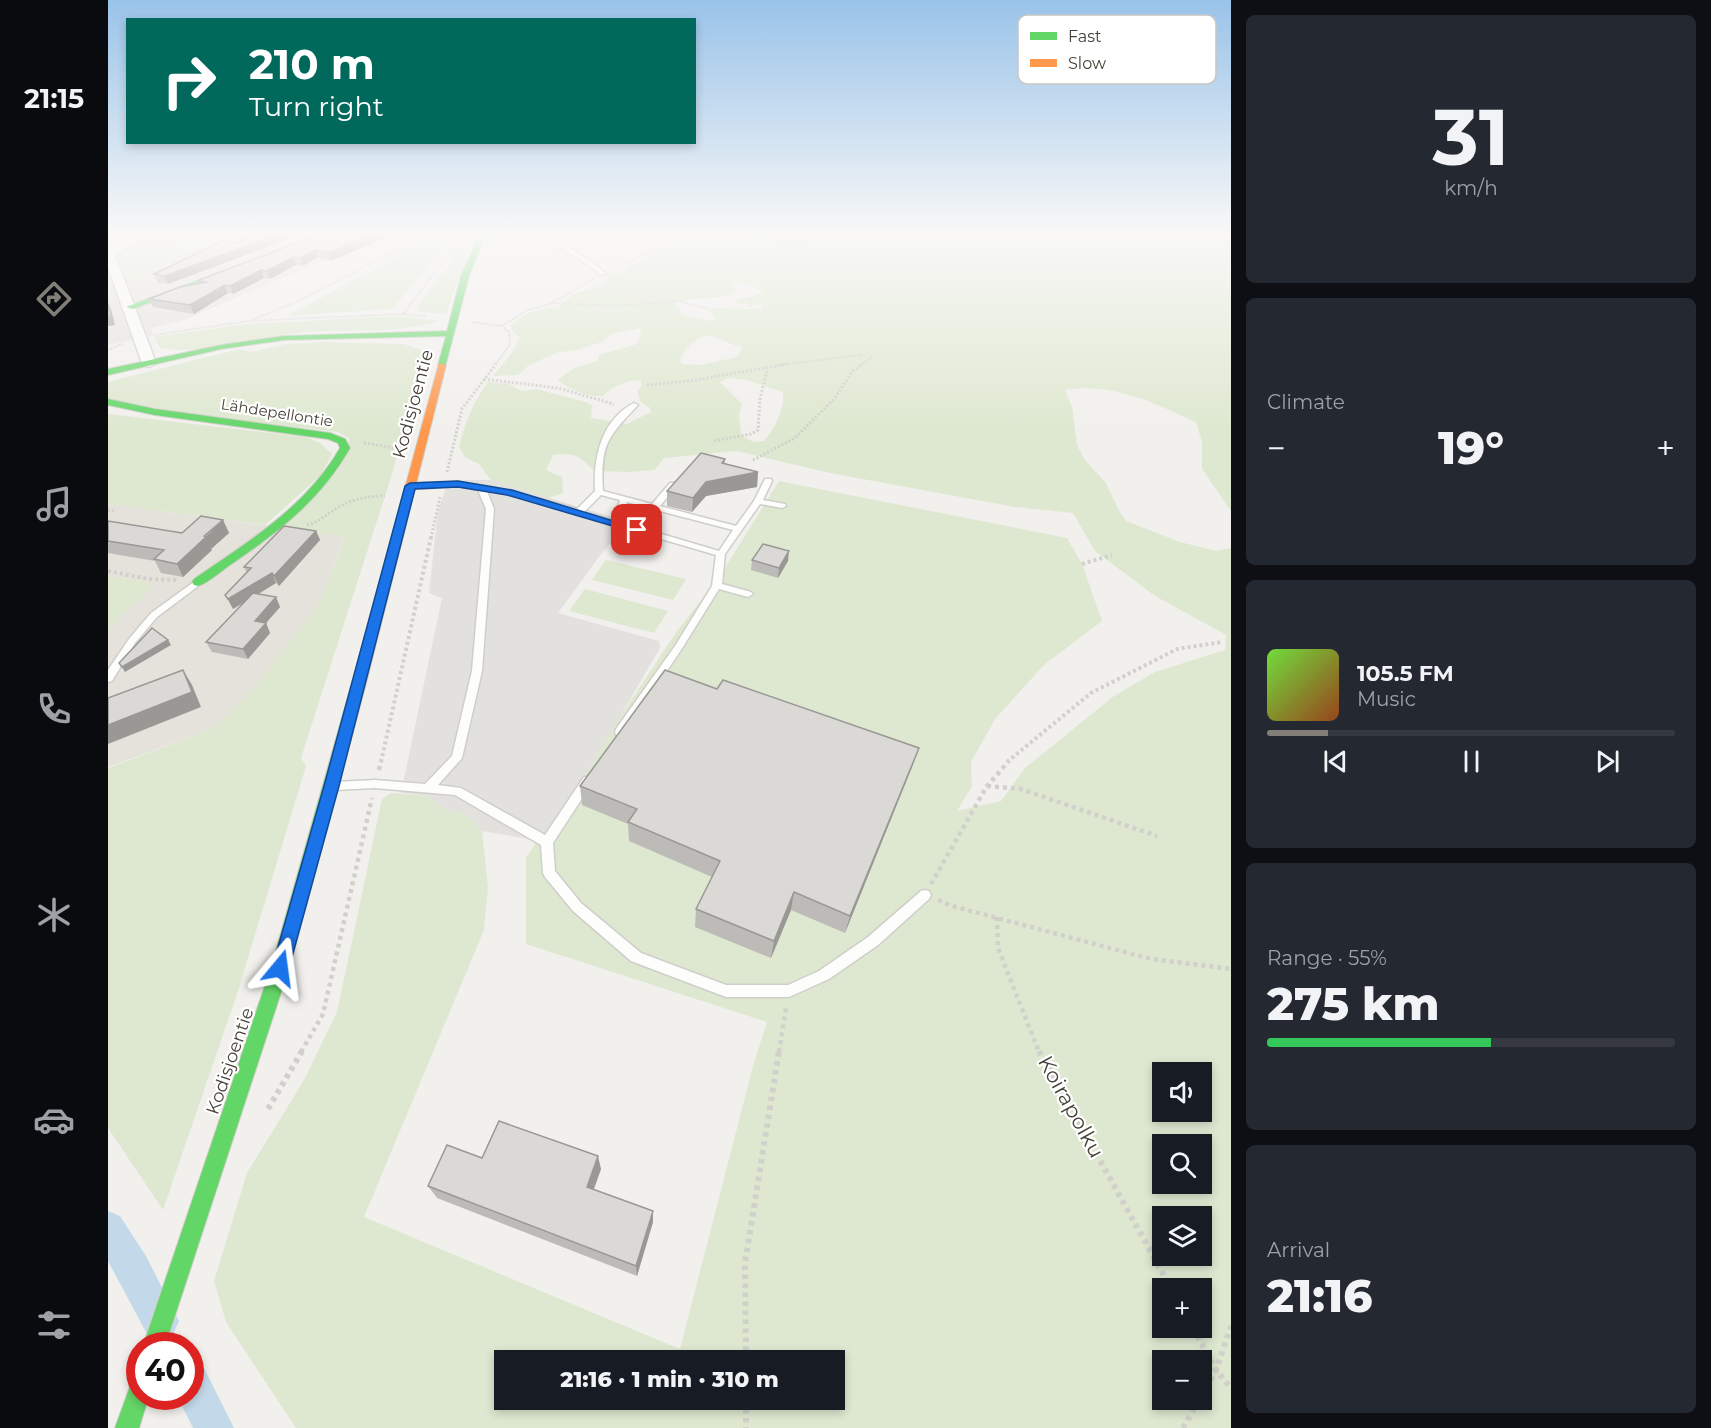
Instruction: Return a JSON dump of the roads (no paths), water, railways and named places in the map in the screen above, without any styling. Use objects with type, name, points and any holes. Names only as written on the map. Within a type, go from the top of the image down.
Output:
[{"type":"street","points":[[125,298],[149,363]]},
{"type":"street","points":[[130,307],[155,298]]},
{"type":"street","name":"Kodisjoentie","points":[[159,1332],[280,968],[332,786],[459,298]]},
{"type":"street","points":[[108,372],[221,347],[284,338],[450,333]]},
{"type":"street","name":"Lähdepellontie","points":[[108,402],[155,412],[330,436],[342,441],[345,448],[342,459],[310,496],[269,532],[198,582]]},
{"type":"street","points":[[127,1428],[133,1410]]},
{"type":"lane","points":[[579,512],[599,492],[601,444],[616,420],[634,405]]},
{"type":"lane","points":[[611,746],[717,586],[721,554],[758,501],[768,481]]},
{"type":"lane","points":[[409,491],[458,484],[508,492],[721,554]]},
{"type":"lane","points":[[653,508],[673,485]]},
{"type":"lane","points":[[427,789],[457,758],[477,671],[490,509],[481,487]]},
{"type":"lane","points":[[599,492],[739,529]]},
{"type":"lane","points":[[616,524],[624,500]]},
{"type":"lane","points":[[758,501],[782,506]]},
{"type":"lane","points":[[108,678],[132,641],[154,615],[198,582]]},
{"type":"lane","points":[[717,586],[748,594]]},
{"type":"lane","points":[[592,774],[547,842],[549,873],[577,907],[636,957],[726,991],[789,991],[824,975],[873,941],[925,895]]},
{"type":"lane","points":[[332,786],[375,784],[457,791],[547,842]]},
{"type":"waterway","points":[[108,1228],[133,1269],[160,1321]]},
{"type":"waterway","points":[[204,1409],[214,1428]]}]
